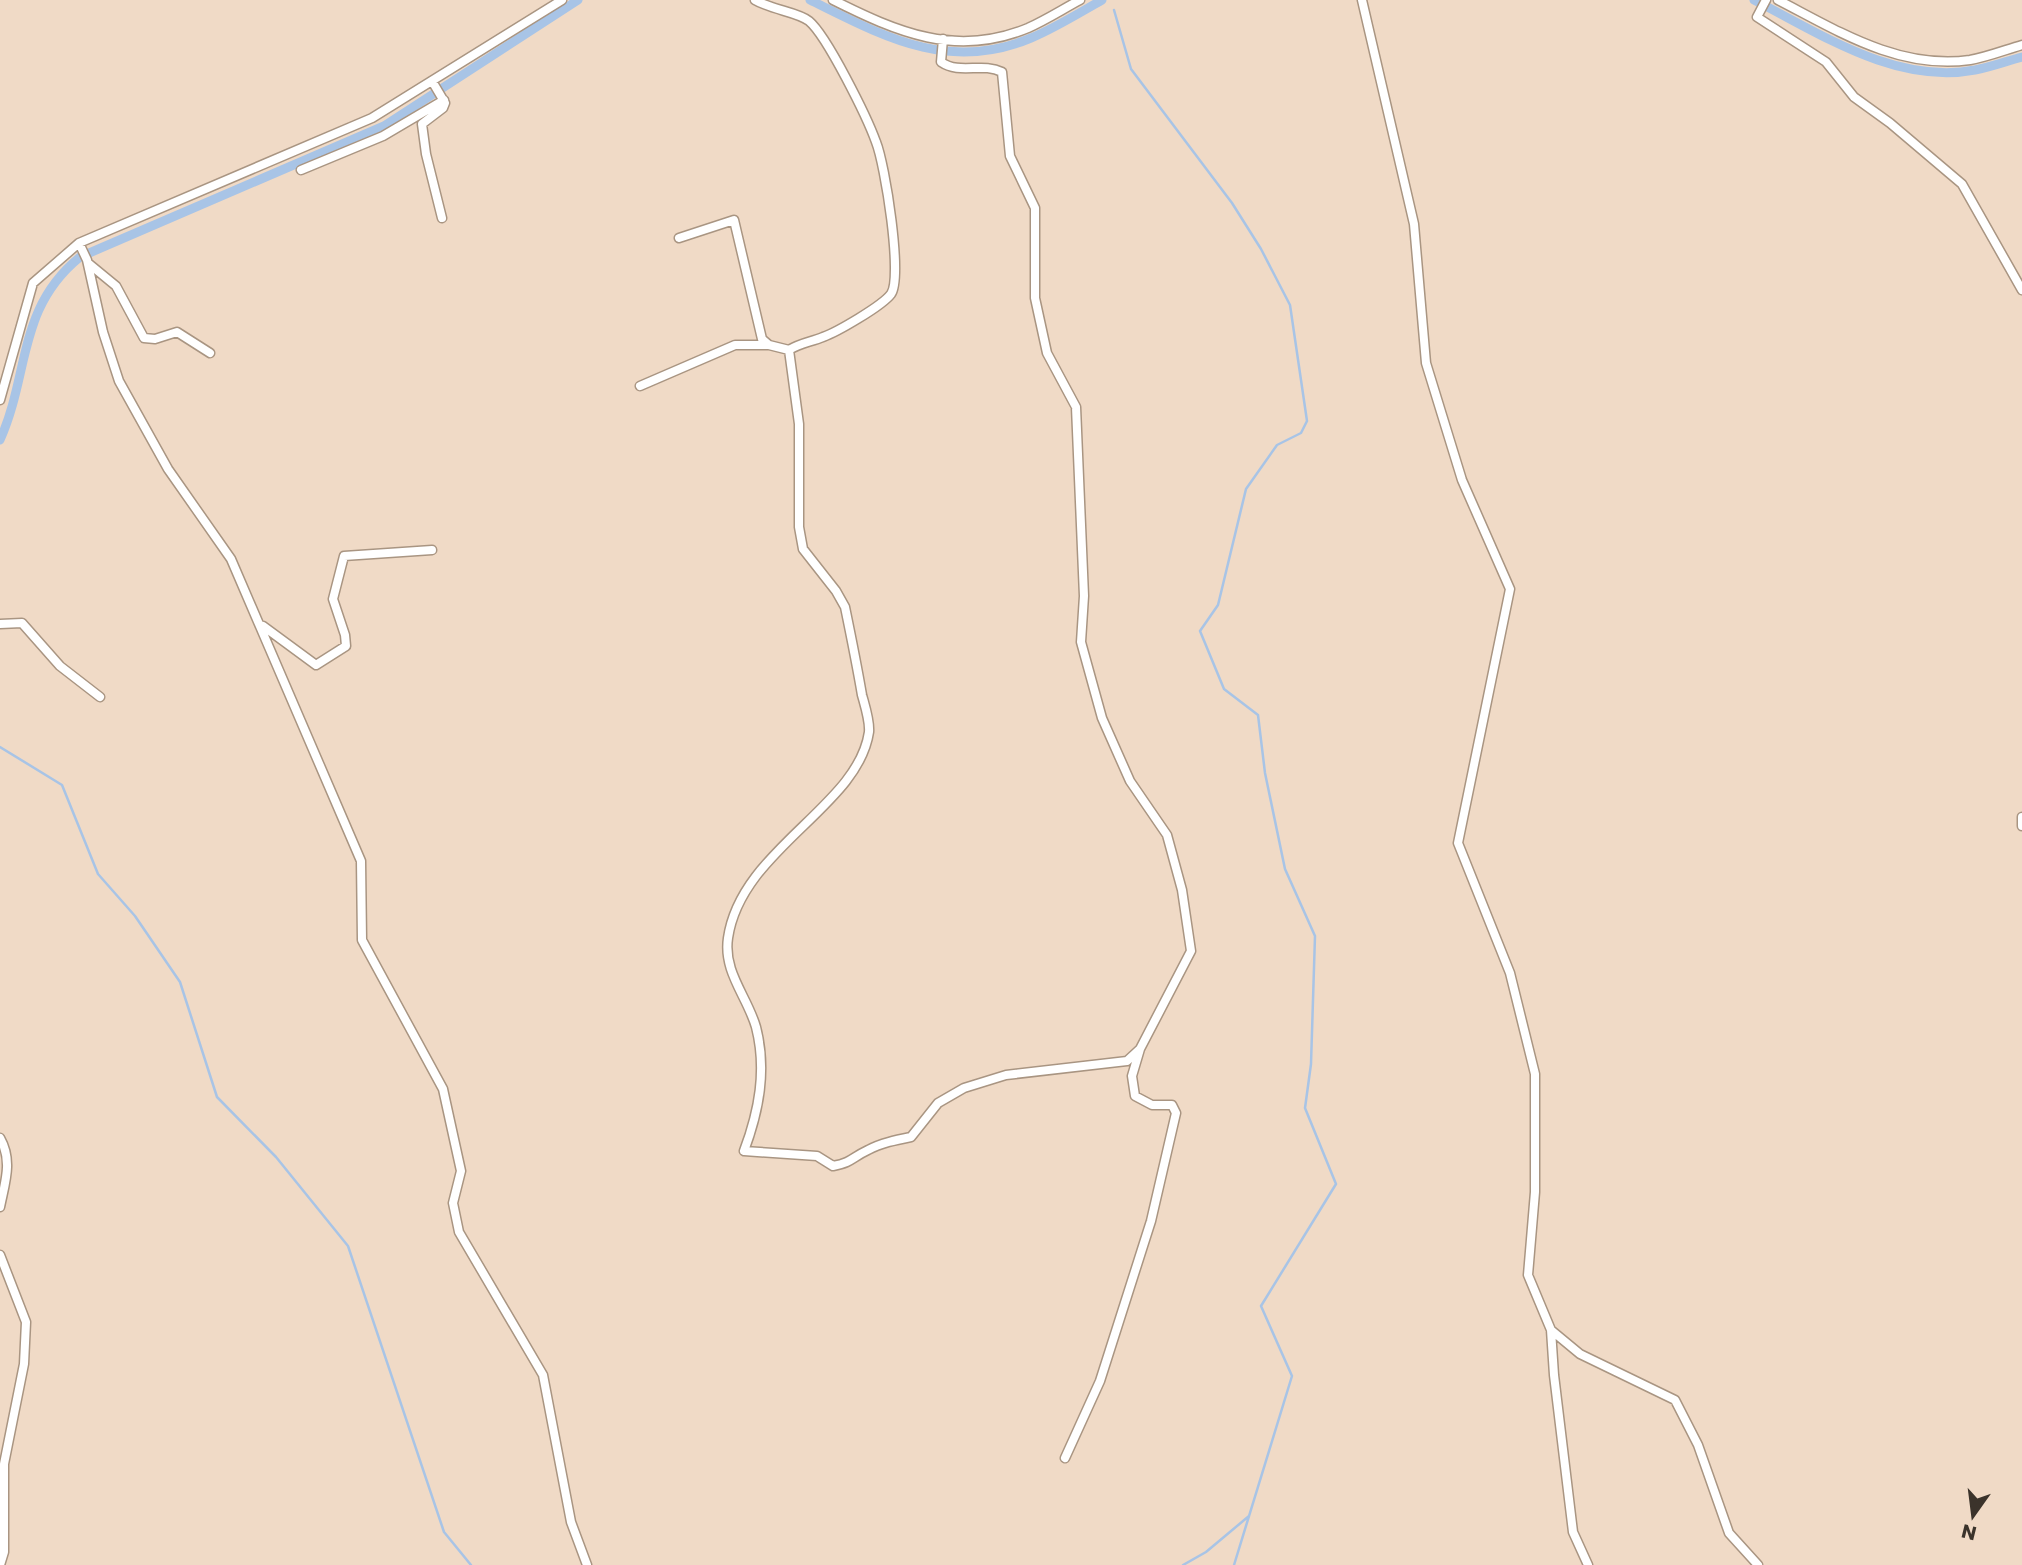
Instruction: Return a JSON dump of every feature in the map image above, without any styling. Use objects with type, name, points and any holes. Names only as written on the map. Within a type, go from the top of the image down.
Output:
[{"type":"street","points":[[0,400],[33,283],[79,243],[372,118],[562,0]]},
{"type":"street","points":[[640,386],[735,345],[769,345],[789,350],[825,337],[891,294],[896,279],[888,185],[877,142],[820,33],[802,16],[773,10],[755,0]]},
{"type":"street","points":[[833,0],[889,29],[928,40],[987,40],[1027,28],[1080,0]]},
{"type":"street","points":[[1362,0],[1414,223],[1426,363],[1462,480],[1510,589],[1458,843],[1510,973],[1535,1074],[1535,1192],[1528,1275],[1551,1331],[1573,1532],[1588,1565]]},
{"type":"street","points":[[1766,0],[1758,18],[1826,62],[1854,97],[1890,123],[1962,184],[2022,290]]},
{"type":"street","points":[[1778,0],[1868,47],[1917,60],[1970,60],[2022,45]]},
{"type":"street","points":[[943,40],[941,62],[952,70],[993,68],[1002,72],[1010,156],[1035,208],[1035,298],[1046,353],[1076,407],[1084,596],[1081,642],[1102,718],[1130,781],[1167,835],[1182,890],[1191,951],[1140,1049],[1132,1076],[1135,1096],[1152,1105],[1172,1105],[1176,1114],[1152,1221],[1100,1381],[1065,1458]]},
{"type":"street","points":[[432,80],[444,98],[443,108],[422,124],[426,154],[442,218]]},
{"type":"street","points":[[301,170],[383,136],[444,98]]},
{"type":"street","points":[[679,238],[734,219],[762,339],[769,345]]},
{"type":"street","points":[[79,243],[88,262],[103,332],[119,381],[167,469],[230,559],[260,623],[360,861],[362,940],[443,1090],[461,1171],[453,1203],[459,1232],[543,1375],[571,1522],[587,1565]]},
{"type":"street","points":[[88,262],[116,286],[144,338],[155,339],[177,332],[210,353]]},
{"type":"street","points":[[789,350],[799,424],[799,527],[803,549],[836,590],[845,607],[869,729],[862,757],[833,794],[749,881],[728,936],[728,964],[756,1026],[762,1059],[759,1112],[744,1151],[817,1156],[833,1166],[853,1163],[874,1147],[911,1137],[938,1103],[964,1088],[1006,1075],[1122,1063],[1140,1049]]},
{"type":"street","points":[[260,623],[316,665],[345,646],[345,635],[333,599],[344,556],[432,550]]},
{"type":"street","points":[[0,624],[22,623],[60,666],[100,697]]},
{"type":"street","points":[[2022,817],[2022,826]]},
{"type":"street","points":[[0,1138],[8,1151],[8,1170],[0,1207]]},
{"type":"street","points":[[0,1255],[26,1322],[24,1364],[4,1464],[4,1552],[0,1565]]},
{"type":"street","points":[[1551,1331],[1580,1354],[1675,1400],[1698,1445],[1729,1533],[1758,1565]]},
{"type":"waterway","points":[[0,440],[35,320],[45,298],[60,277],[80,257],[384,126],[578,0]]},
{"type":"waterway","points":[[810,0],[864,26],[917,46],[972,52],[1001,48],[1031,38],[1102,0]]},
{"type":"waterway","points":[[1754,0],[1860,53],[1917,70],[1946,73],[1975,70],[2022,57]]},
{"type":"waterway","points":[[1114,10],[1131,69],[1232,203],[1261,249],[1290,305],[1307,421],[1301,433],[1277,445],[1246,489],[1218,605],[1200,631],[1224,689],[1258,715],[1265,773],[1285,869],[1315,936],[1311,1064],[1305,1108],[1336,1184],[1261,1306],[1292,1376],[1234,1565]]},
{"type":"waterway","points":[[0,747],[62,785],[98,874],[135,916],[180,982],[217,1097],[276,1157],[348,1246],[444,1532],[471,1565]]},
{"type":"waterway","points":[[1183,1565],[1206,1552],[1249,1516]]}]
